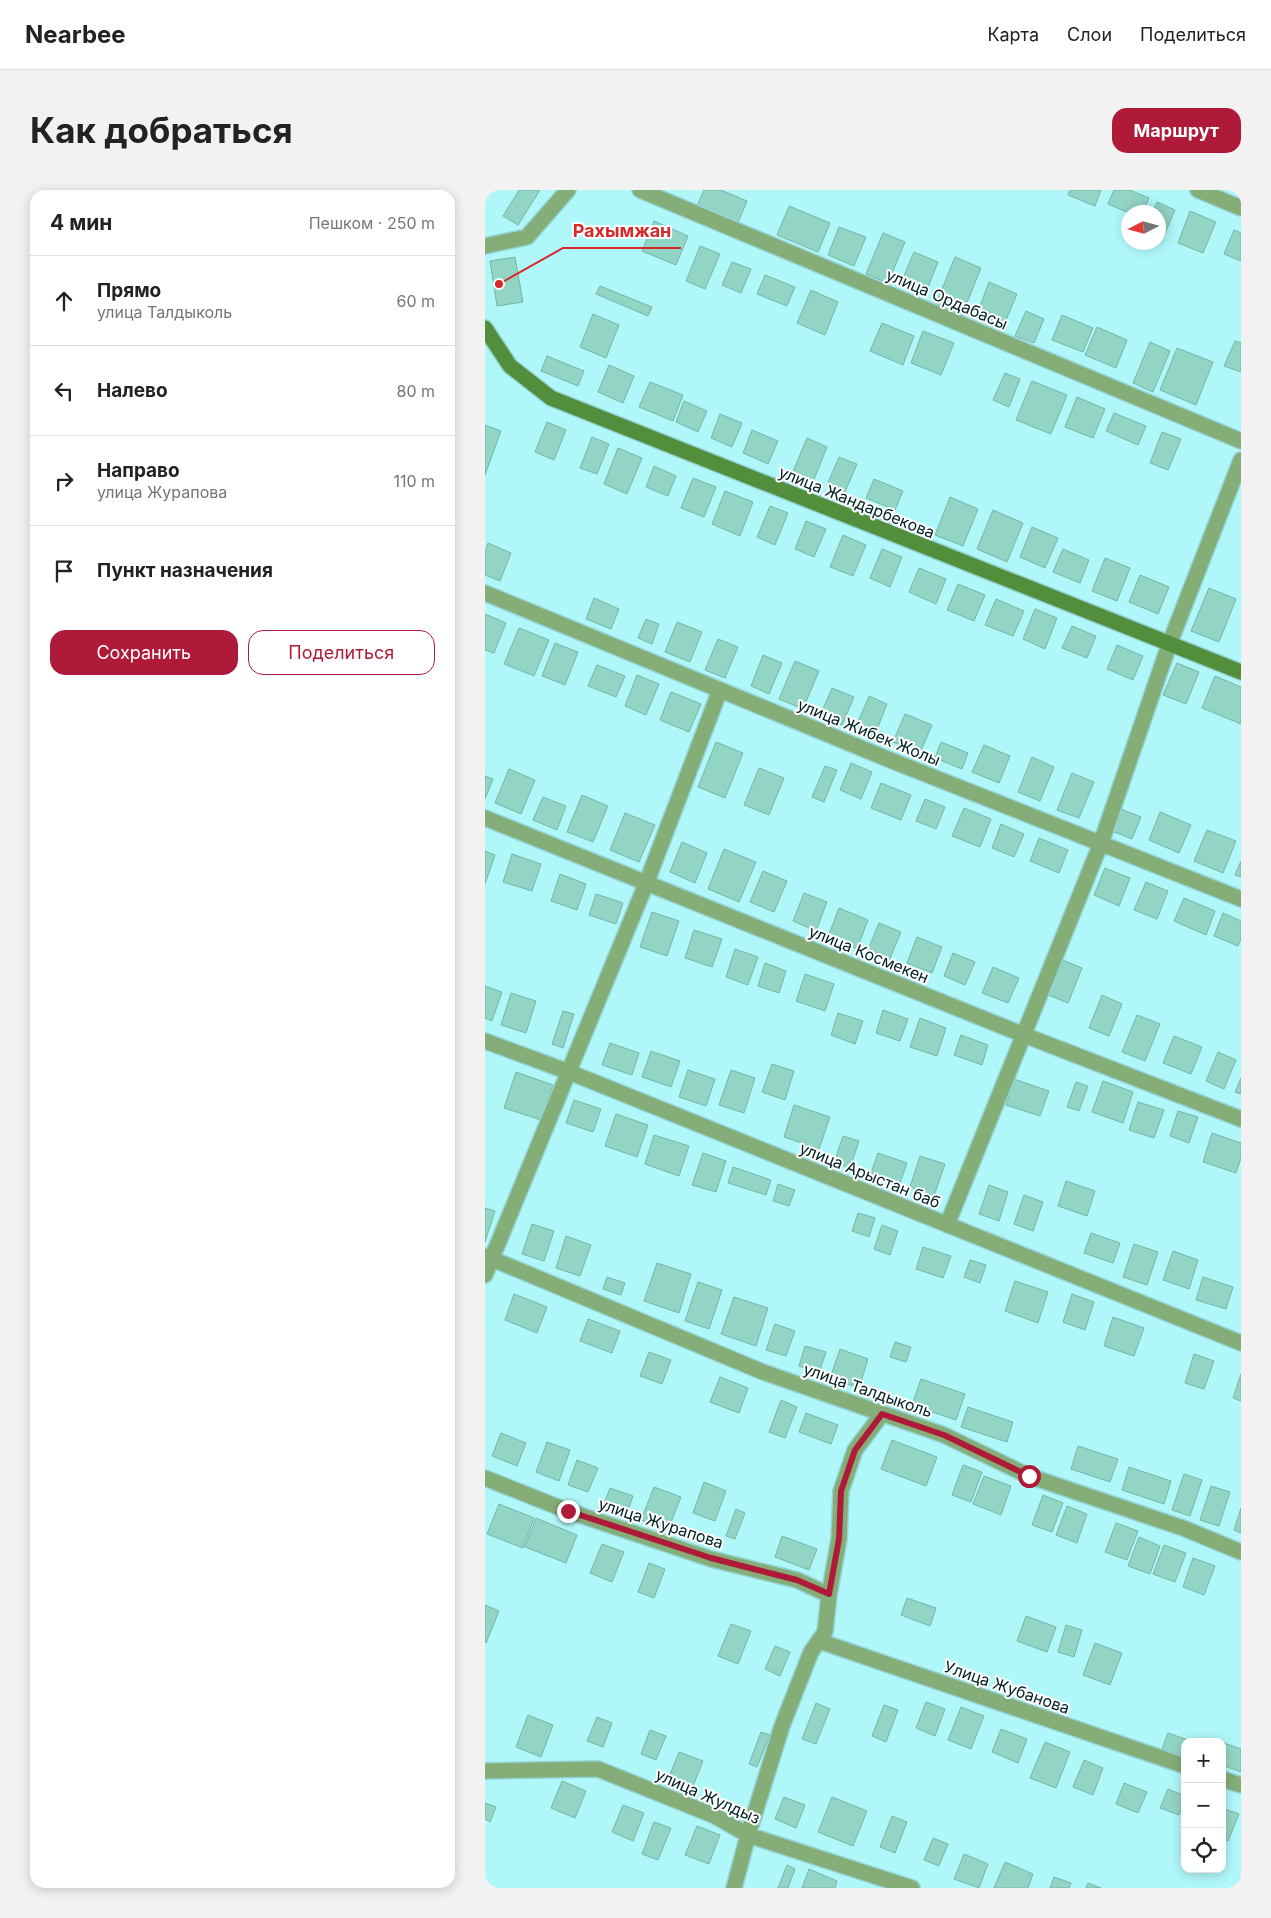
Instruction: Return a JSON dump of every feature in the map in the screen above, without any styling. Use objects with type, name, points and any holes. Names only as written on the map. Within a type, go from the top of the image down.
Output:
[{"type":"street","points":[[485,246],[527,237],[568,190]]},
{"type":"street","name":"улица Ордабасы","points":[[640,190],[1241,441]]},
{"type":"street","points":[[1197,190],[1241,208]]},
{"type":"street","name":"улица Жандарбекова","points":[[485,328],[511,366],[551,398],[1241,672]]},
{"type":"street","points":[[947,1225],[1101,843],[1169,645],[1241,460]]},
{"type":"street","name":"улица Жибек Жолы","points":[[485,593],[890,760],[1241,898]]},
{"type":"street","points":[[485,1275],[488,1257],[569,1072],[646,884],[721,690]]},
{"type":"street","name":"улица Космекен","points":[[485,818],[1024,1035],[1241,1119]]},
{"type":"street","name":"улица Арыстан баб","points":[[485,1041],[569,1072],[1241,1343]]},
{"type":"street","name":"улица Талдыколь","points":[[488,1257],[763,1372],[944,1435],[1029,1476],[1183,1528],[1241,1552]]},
{"type":"street","points":[[734,1888],[748,1835],[782,1726],[811,1652],[825,1632],[829,1594],[839,1539],[841,1491],[855,1450],[882,1414]]},
{"type":"street","name":"улица Журапова","points":[[485,1478],[568,1511],[711,1558],[797,1580],[829,1594]]},
{"type":"street","name":"Улица Жубанова","points":[[819,1642],[1181,1765]]},
{"type":"street","name":"улица Жулдыз","points":[[485,1771],[598,1769],[715,1816],[748,1835],[912,1888]]},
{"type":"street","points":[[1226,1780],[1241,1785]]},
{"type":"building","points":[[519,190],[540,190],[518,225],[503,216]]},
{"type":"building","points":[[704,190],[721,190],[747,201],[737,225],[696,208]]},
{"type":"building","points":[[1070,190],[1101,190],[1095,206],[1068,195]]},
{"type":"building","points":[[1114,190],[1130,190],[1149,198],[1146,205],[1121,205],[1121,210],[1108,204]]},
{"type":"building","points":[[789,206],[830,223],[818,252],[777,235]]},
{"type":"building","points":[[1166,206],[1175,210],[1166,231]]},
{"type":"building","points":[[1190,211],[1216,222],[1203,253],[1178,243]]},
{"type":"building","points":[[654,221],[688,236],[676,265],[642,251]]},
{"type":"building","points":[[839,227],[866,237],[854,266],[828,255]]},
{"type":"building","points":[[1234,230],[1241,233],[1241,261],[1224,254]]},
{"type":"building","points":[[883,233],[905,242],[888,283],[866,274]]},
{"type":"building","points":[[700,246],[720,254],[705,289],[686,281]]},
{"type":"building","points":[[914,252],[938,262],[925,295],[900,285]]},
{"type":"building","points":[[515,257],[523,302],[497,306],[490,261]]},
{"type":"building","points":[[955,257],[981,268],[962,315],[936,304]]},
{"type":"building","points":[[732,262],[751,269],[741,293],[722,285]]},
{"type":"building","points":[[765,275],[795,287],[787,306],[757,294]]},
{"type":"building","points":[[989,282],[1017,294],[1004,325],[977,314]]},
{"type":"building","points":[[600,286],[652,307],[648,316],[596,294]]},
{"type":"building","points":[[811,290],[838,302],[825,335],[797,323]]},
{"type":"building","points":[[1026,311],[1044,319],[1034,343],[1015,336]]},
{"type":"building","points":[[593,314],[619,325],[606,358],[580,347]]},
{"type":"building","points":[[1062,315],[1093,328],[1083,352],[1052,340]]},
{"type":"building","points":[[882,323],[914,336],[903,365],[870,351]]},
{"type":"building","points":[[1097,327],[1127,340],[1116,368],[1085,355]]},
{"type":"building","points":[[923,331],[954,343],[941,375],[911,363]]},
{"type":"building","points":[[1235,341],[1241,343],[1241,372],[1224,366]]},
{"type":"building","points":[[1150,342],[1170,351],[1153,392],[1133,383]]},
{"type":"building","points":[[1177,348],[1213,362],[1196,405],[1160,390]]},
{"type":"building","points":[[547,356],[584,371],[578,386],[541,371]]},
{"type":"building","points":[[609,365],[634,376],[623,403],[598,392]]},
{"type":"building","points":[[1005,373],[1020,379],[1009,407],[993,400]]},
{"type":"building","points":[[1032,381],[1067,395],[1051,434],[1016,420]]},
{"type":"building","points":[[650,382],[683,395],[673,421],[639,407]]},
{"type":"building","points":[[1077,397],[1105,409],[1093,438],[1065,427]]},
{"type":"building","points":[[684,401],[707,411],[698,432],[676,422]]},
{"type":"building","points":[[1114,413],[1146,426],[1138,445],[1106,431]]},
{"type":"building","points":[[720,414],[742,423],[732,447],[711,438]]},
{"type":"building","points":[[547,422],[566,430],[554,460],[535,452]]},
{"type":"building","points":[[485,425],[501,431],[485,475]]},
{"type":"building","points":[[752,430],[778,441],[768,464],[743,453]]},
{"type":"building","points":[[1162,432],[1181,439],[1168,470],[1150,463]]},
{"type":"building","points":[[592,437],[609,444],[597,474],[580,468]]},
{"type":"building","points":[[807,438],[827,447],[813,482],[792,474]]},
{"type":"building","points":[[618,448],[642,458],[627,494],[604,484]]},
{"type":"building","points":[[839,457],[857,464],[845,492],[827,485]]},
{"type":"building","points":[[654,466],[676,476],[668,496],[646,487]]},
{"type":"building","points":[[693,478],[716,487],[704,517],[681,508]]},
{"type":"building","points":[[874,479],[903,491],[895,510],[866,498]]},
{"type":"building","points":[[725,491],[753,502],[740,536],[712,524]]},
{"type":"building","points":[[950,497],[978,509],[963,546],[935,535]]},
{"type":"building","points":[[770,506],[788,513],[775,545],[757,537]]},
{"type":"building","points":[[993,510],[1023,523],[1007,562],[977,549]]},
{"type":"building","points":[[806,521],[826,529],[814,557],[795,549]]},
{"type":"building","points":[[1032,527],[1058,538],[1045,568],[1020,557]]},
{"type":"building","points":[[843,535],[866,545],[853,576],[830,567]]},
{"type":"building","points":[[488,543],[511,553],[500,581],[485,575],[485,551]]},
{"type":"building","points":[[882,549],[902,557],[890,587],[870,578]]},
{"type":"building","points":[[1063,549],[1089,560],[1080,583],[1053,572]]},
{"type":"building","points":[[1105,558],[1130,568],[1117,601],[1092,591]]},
{"type":"building","points":[[919,568],[946,579],[936,604],[909,592]]},
{"type":"building","points":[[1140,575],[1169,587],[1158,614],[1129,602]]},
{"type":"building","points":[[958,584],[985,595],[974,621],[947,610]]},
{"type":"building","points":[[1209,588],[1236,599],[1219,642],[1191,631]]},
{"type":"building","points":[[594,598],[619,609],[611,629],[586,619]]},
{"type":"building","points":[[996,599],[1024,611],[1013,636],[985,625]]},
{"type":"building","points":[[1035,609],[1057,618],[1045,649],[1023,639]]},
{"type":"building","points":[[485,614],[506,623],[494,653],[485,650]]},
{"type":"building","points":[[646,619],[659,624],[652,644],[638,638]]},
{"type":"building","points":[[677,622],[702,632],[690,662],[665,652]]},
{"type":"building","points":[[1072,626],[1096,636],[1087,658],[1062,648]]},
{"type":"building","points":[[519,628],[549,640],[534,676],[504,664]]},
{"type":"building","points":[[718,639],[738,647],[725,678],[705,670]]},
{"type":"building","points":[[555,643],[578,652],[565,685],[542,676]]},
{"type":"building","points":[[1117,645],[1143,656],[1133,680],[1107,669]]},
{"type":"building","points":[[763,655],[782,663],[769,694],[751,686]]},
{"type":"building","points":[[795,661],[819,671],[803,709],[779,699]]},
{"type":"building","points":[[1177,663],[1199,672],[1186,704],[1163,695]]},
{"type":"building","points":[[597,665],[625,676],[616,697],[588,686]]},
{"type":"building","points":[[637,675],[659,684],[646,715],[625,706]]},
{"type":"building","points":[[1215,676],[1241,687],[1241,724],[1202,708]]},
{"type":"building","points":[[832,688],[854,697],[842,725],[820,716]]},
{"type":"building","points":[[671,692],[701,704],[689,732],[660,720]]},
{"type":"building","points":[[869,696],[887,704],[874,737],[855,729]]},
{"type":"building","points":[[905,714],[932,725],[920,753],[893,742]]},
{"type":"building","points":[[716,742],[743,753],[725,798],[698,787]]},
{"type":"building","points":[[941,742],[968,753],[962,769],[935,758]]},
{"type":"building","points":[[984,745],[1010,756],[999,783],[972,772]]},
{"type":"building","points":[[1032,757],[1054,767],[1040,801],[1018,792]]},
{"type":"building","points":[[851,763],[872,772],[861,799],[840,790]]},
{"type":"building","points":[[825,766],[837,770],[824,802],[812,797]]},
{"type":"building","points":[[759,768],[784,778],[769,815],[744,805]]},
{"type":"building","points":[[509,769],[535,780],[521,814],[495,803]]},
{"type":"building","points":[[1072,773],[1094,782],[1079,818],[1057,810]]},
{"type":"building","points":[[485,776],[493,779],[485,799]]},
{"type":"building","points":[[881,783],[911,795],[901,820],[871,808]]},
{"type":"building","points":[[582,795],[608,806],[593,842],[567,832]]},
{"type":"building","points":[[543,797],[566,806],[557,830],[533,820]]},
{"type":"building","points":[[925,799],[945,807],[936,829],[916,821]]},
{"type":"building","points":[[964,808],[991,819],[980,847],[952,836]]},
{"type":"building","points":[[1121,809],[1141,817],[1132,839],[1112,831]]},
{"type":"building","points":[[1160,812],[1191,825],[1179,853],[1149,840]]},
{"type":"building","points":[[625,813],[655,825],[639,862],[610,850]]},
{"type":"building","points":[[1001,824],[1024,834],[1014,857],[992,848]]},
{"type":"building","points":[[1207,830],[1236,841],[1223,873],[1194,861]]},
{"type":"building","points":[[1039,838],[1068,850],[1059,873],[1030,861]]},
{"type":"building","points":[[682,842],[707,853],[695,883],[670,872]]},
{"type":"building","points":[[724,849],[756,862],[739,902],[708,889]]},
{"type":"building","points":[[485,851],[495,855],[485,884]]},
{"type":"building","points":[[512,854],[541,864],[532,891],[503,882]]},
{"type":"building","points":[[1241,861],[1241,877],[1235,875]]},
{"type":"building","points":[[1105,868],[1130,878],[1119,906],[1094,895]]},
{"type":"building","points":[[763,871],[787,881],[774,912],[750,902]]},
{"type":"building","points":[[560,874],[586,884],[577,910],[551,901]]},
{"type":"building","points":[[1146,882],[1168,891],[1157,919],[1134,910]]},
{"type":"building","points":[[804,893],[827,902],[816,931],[793,921]]},
{"type":"building","points":[[596,894],[623,903],[616,924],[589,915]]},
{"type":"building","points":[[1184,898],[1215,911],[1206,935],[1174,921]]},
{"type":"building","points":[[839,908],[868,920],[857,949],[828,937]]},
{"type":"building","points":[[652,912],[679,921],[667,956],[640,947]]},
{"type":"building","points":[[1223,913],[1241,921],[1241,939],[1238,946],[1214,936]]},
{"type":"building","points":[[879,923],[901,932],[889,961],[867,952]]},
{"type":"building","points":[[694,930],[722,939],[712,967],[685,958]]},
{"type":"building","points":[[917,937],[942,947],[932,973],[907,963]]},
{"type":"building","points":[[735,949],[758,957],[748,985],[726,977]]},
{"type":"building","points":[[953,953],[975,962],[965,985],[944,976]]},
{"type":"building","points":[[1060,959],[1082,968],[1068,1003],[1046,994]]},
{"type":"building","points":[[765,963],[786,971],[779,993],[758,986]]},
{"type":"building","points":[[993,967],[1019,978],[1008,1003],[982,993]]},
{"type":"building","points":[[805,974],[834,984],[825,1011],[796,1001]]},
{"type":"building","points":[[485,986],[502,992],[492,1021],[485,1018]]},
{"type":"building","points":[[511,993],[536,1001],[526,1033],[501,1025]]},
{"type":"building","points":[[1102,995],[1122,1004],[1109,1036],[1089,1028]]},
{"type":"building","points":[[883,1010],[908,1019],[900,1041],[876,1033]]},
{"type":"building","points":[[563,1011],[574,1014],[563,1048],[552,1044]]},
{"type":"building","points":[[838,1013],[863,1021],[855,1044],[831,1035]]},
{"type":"building","points":[[1137,1015],[1160,1024],[1145,1061],[1122,1052]]},
{"type":"building","points":[[920,1018],[946,1028],[937,1056],[910,1047]]},
{"type":"building","points":[[961,1035],[988,1045],[982,1065],[954,1055]]},
{"type":"building","points":[[1174,1036],[1202,1047],[1191,1074],[1163,1063]]},
{"type":"building","points":[[610,1043],[639,1053],[632,1075],[602,1065]]},
{"type":"building","points":[[651,1051],[680,1061],[671,1087],[642,1077]]},
{"type":"building","points":[[1218,1052],[1236,1060],[1224,1089],[1206,1081]]},
{"type":"building","points":[[772,1064],[794,1071],[785,1100],[762,1092]]},
{"type":"building","points":[[688,1070],[715,1079],[706,1106],[679,1097]]},
{"type":"building","points":[[731,1070],[755,1078],[744,1113],[719,1105]]},
{"type":"building","points":[[516,1072],[553,1085],[541,1120],[504,1108]]},
{"type":"building","points":[[1241,1078],[1241,1094],[1235,1092]]},
{"type":"building","points":[[1014,1079],[1049,1091],[1040,1116],[1006,1105]]},
{"type":"building","points":[[1103,1081],[1133,1092],[1123,1123],[1092,1112]]},
{"type":"building","points":[[1076,1082],[1088,1086],[1079,1111],[1067,1107]]},
{"type":"building","points":[[574,1100],[601,1109],[593,1132],[566,1123]]},
{"type":"building","points":[[1138,1102],[1164,1110],[1154,1138],[1129,1130]]},
{"type":"building","points":[[794,1105],[830,1117],[819,1149],[784,1137]]},
{"type":"building","points":[[1178,1111],[1198,1117],[1189,1143],[1170,1136]]},
{"type":"building","points":[[616,1114],[648,1125],[637,1157],[605,1146]]},
{"type":"building","points":[[1212,1133],[1241,1143],[1241,1158],[1236,1173],[1203,1162]]},
{"type":"building","points":[[654,1135],[689,1146],[679,1176],[645,1164]]},
{"type":"building","points":[[843,1136],[859,1141],[850,1168],[834,1163]]},
{"type":"building","points":[[703,1153],[726,1161],[716,1192],[692,1185]]},
{"type":"building","points":[[878,1153],[907,1163],[900,1183],[871,1173]]},
{"type":"building","points":[[920,1156],[945,1164],[934,1196],[910,1187]]},
{"type":"building","points":[[733,1167],[771,1180],[766,1195],[728,1183]]},
{"type":"building","points":[[1066,1181],[1095,1191],[1087,1216],[1058,1206]]},
{"type":"building","points":[[778,1184],[795,1190],[789,1206],[773,1201]]},
{"type":"building","points":[[989,1185],[1008,1192],[999,1221],[979,1214]]},
{"type":"building","points":[[1024,1195],[1043,1202],[1033,1231],[1014,1224]]},
{"type":"building","points":[[485,1208],[495,1211],[485,1242]]},
{"type":"building","points":[[858,1213],[875,1218],[869,1237],[852,1231]]},
{"type":"building","points":[[532,1224],[554,1231],[544,1261],[522,1254]]},
{"type":"building","points":[[882,1225],[898,1231],[890,1255],[874,1249]]},
{"type":"building","points":[[1091,1233],[1120,1243],[1113,1263],[1084,1253]]},
{"type":"building","points":[[566,1236],[591,1245],[580,1276],[556,1268]]},
{"type":"building","points":[[1134,1244],[1158,1252],[1147,1285],[1123,1277]]},
{"type":"building","points":[[923,1247],[951,1256],[943,1278],[916,1269]]},
{"type":"building","points":[[1173,1251],[1198,1260],[1189,1289],[1163,1280]]},
{"type":"building","points":[[970,1260],[986,1265],[980,1283],[964,1277]]},
{"type":"building","points":[[657,1263],[691,1274],[679,1313],[644,1301]]},
{"type":"building","points":[[607,1277],[625,1283],[621,1295],[603,1289]]},
{"type":"building","points":[[1203,1277],[1233,1287],[1226,1309],[1196,1300]]},
{"type":"building","points":[[1015,1281],[1048,1292],[1038,1323],[1005,1311]]},
{"type":"building","points":[[698,1282],[722,1290],[709,1329],[685,1321]]},
{"type":"building","points":[[514,1294],[547,1307],[537,1333],[505,1320]]},
{"type":"building","points":[[1072,1294],[1094,1302],[1085,1330],[1063,1322]]},
{"type":"building","points":[[734,1297],[768,1308],[756,1346],[721,1334]]},
{"type":"building","points":[[1113,1317],[1144,1328],[1134,1356],[1104,1346]]},
{"type":"building","points":[[588,1319],[620,1331],[612,1353],[580,1341]]},
{"type":"building","points":[[775,1324],[795,1331],[786,1356],[766,1350]]},
{"type":"building","points":[[895,1342],[911,1347],[906,1362],[890,1357]]},
{"type":"building","points":[[805,1346],[826,1352],[819,1373],[799,1366]]},
{"type":"building","points":[[840,1349],[868,1359],[859,1388],[830,1378]]},
{"type":"building","points":[[649,1352],[671,1360],[662,1384],[640,1376]]},
{"type":"building","points":[[1194,1354],[1214,1361],[1204,1389],[1185,1383]]},
{"type":"building","points":[[1241,1374],[1241,1401],[1233,1398]]},
{"type":"building","points":[[720,1377],[748,1388],[739,1413],[710,1402]]},
{"type":"building","points":[[921,1379],[965,1394],[956,1420],[912,1405]]},
{"type":"building","points":[[781,1400],[797,1407],[785,1438],[769,1432]]},
{"type":"building","points":[[968,1407],[1013,1422],[1007,1442],[961,1427]]},
{"type":"building","points":[[806,1413],[838,1425],[831,1444],[799,1432]]},
{"type":"building","points":[[501,1433],[526,1443],[517,1466],[492,1456]]},
{"type":"building","points":[[892,1440],[937,1457],[926,1486],[881,1469]]},
{"type":"building","points":[[547,1442],[570,1450],[559,1481],[536,1472]]},
{"type":"building","points":[[1078,1446],[1118,1459],[1110,1482],[1071,1469]]},
{"type":"building","points":[[577,1460],[598,1468],[588,1492],[568,1485]]},
{"type":"building","points":[[963,1465],[982,1472],[971,1502],[952,1495]]},
{"type":"building","points":[[1129,1467],[1171,1481],[1164,1504],[1122,1490]]},
{"type":"building","points":[[1184,1474],[1202,1480],[1190,1516],[1172,1510]]},
{"type":"building","points":[[984,1476],[1011,1486],[1001,1515],[973,1504]]},
{"type":"building","points":[[704,1482],[726,1491],[715,1521],[693,1513]]},
{"type":"building","points":[[1211,1486],[1230,1492],[1219,1526],[1200,1520]]},
{"type":"building","points":[[654,1487],[681,1497],[668,1530],[641,1520]]},
{"type":"building","points":[[610,1488],[633,1496],[627,1513],[604,1504]]},
{"type":"building","points":[[1043,1495],[1063,1503],[1052,1532],[1032,1525]]},
{"type":"building","points":[[499,1504],[534,1518],[523,1548],[487,1534]]},
{"type":"building","points":[[1067,1506],[1087,1514],[1077,1543],[1056,1535]]},
{"type":"building","points":[[1241,1508],[1241,1533],[1234,1530]]},
{"type":"building","points":[[736,1509],[745,1513],[735,1539],[726,1536]]},
{"type":"building","points":[[536,1518],[577,1535],[566,1563],[525,1547]]},
{"type":"building","points":[[1116,1523],[1138,1531],[1127,1560],[1105,1552]]},
{"type":"building","points":[[782,1536],[817,1549],[809,1570],[775,1557]]},
{"type":"building","points":[[1139,1537],[1160,1546],[1150,1574],[1128,1566]]},
{"type":"building","points":[[602,1544],[624,1552],[612,1582],[590,1573]]},
{"type":"building","points":[[1164,1545],[1186,1553],[1175,1582],[1153,1574]]},
{"type":"building","points":[[1193,1558],[1215,1566],[1204,1595],[1183,1587]]},
{"type":"building","points":[[649,1563],[665,1569],[654,1598],[638,1592]]},
{"type":"building","points":[[907,1598],[936,1608],[930,1626],[901,1615]]},
{"type":"building","points":[[485,1605],[499,1611],[486,1643],[485,1642]]},
{"type":"building","points":[[1026,1616],[1056,1627],[1047,1652],[1017,1641]]},
{"type":"building","points":[[731,1624],[751,1631],[738,1664],[718,1656]]},
{"type":"building","points":[[1066,1625],[1082,1630],[1074,1657],[1058,1652]]},
{"type":"building","points":[[1095,1643],[1122,1653],[1110,1685],[1083,1675]]},
{"type":"building","points":[[775,1646],[790,1652],[780,1676],[765,1669]]},
{"type":"building","points":[[926,1702],[945,1709],[935,1736],[916,1728]]},
{"type":"building","points":[[816,1703],[830,1709],[816,1744],[802,1739]]},
{"type":"building","points":[[884,1705],[898,1710],[886,1742],[872,1736]]},
{"type":"building","points":[[961,1707],[984,1716],[971,1749],[948,1740]]},
{"type":"building","points":[[528,1715],[553,1725],[541,1757],[516,1747]]},
{"type":"building","points":[[597,1717],[612,1723],[603,1747],[587,1741]]},
{"type":"building","points":[[1001,1729],[1027,1739],[1018,1763],[992,1752]]},
{"type":"building","points":[[650,1730],[666,1736],[656,1760],[641,1754]]},
{"type":"building","points":[[761,1732],[770,1735],[757,1767],[749,1764]]},
{"type":"building","points":[[1168,1733],[1182,1738],[1181,1756],[1162,1749]]},
{"type":"building","points":[[1045,1742],[1070,1752],[1056,1788],[1030,1778]]},
{"type":"building","points":[[1226,1744],[1241,1749],[1241,1772],[1226,1766]]},
{"type":"building","points":[[679,1752],[703,1761],[691,1791],[667,1782]]},
{"type":"building","points":[[1084,1760],[1103,1768],[1093,1795],[1073,1787]]},
{"type":"building","points":[[562,1781],[586,1791],[575,1818],[551,1808]]},
{"type":"building","points":[[1124,1783],[1147,1792],[1138,1813],[1116,1804]]},
{"type":"building","points":[[1168,1789],[1181,1794],[1181,1810],[1179,1815],[1160,1808]]},
{"type":"building","points":[[784,1797],[805,1805],[796,1828],[775,1819]]},
{"type":"building","points":[[832,1797],[867,1811],[853,1846],[818,1832]]},
{"type":"building","points":[[485,1803],[496,1807],[490,1822],[485,1819]]},
{"type":"building","points":[[623,1805],[644,1813],[633,1841],[612,1832]]},
{"type":"building","points":[[1226,1809],[1239,1814],[1228,1841],[1226,1840]]},
{"type":"building","points":[[892,1816],[907,1822],[895,1853],[880,1847]]},
{"type":"building","points":[[654,1822],[671,1828],[658,1860],[642,1854]]},
{"type":"building","points":[[697,1826],[720,1835],[709,1864],[685,1855]]},
{"type":"building","points":[[933,1838],[948,1844],[939,1866],[924,1860]]},
{"type":"building","points":[[964,1854],[988,1864],[979,1888],[954,1879]]},
{"type":"building","points":[[1005,1862],[1033,1874],[1028,1888],[994,1888]]},
{"type":"building","points":[[787,1865],[795,1869],[788,1888],[778,1888]]},
{"type":"building","points":[[809,1869],[837,1881],[835,1888],[802,1888]]},
{"type":"building","points":[[1054,1877],[1071,1883],[1069,1888],[1050,1888]]},
{"type":"building","points":[[1088,1883],[1101,1888],[1086,1888]]},
{"type":"place","name":"Рахымжан","points":[[499,284]]},
{"type":"route","points":[[568,1511],[711,1558],[797,1580],[829,1594],[839,1539],[841,1491],[855,1450],[882,1414],[944,1435],[1029,1476]]}]
